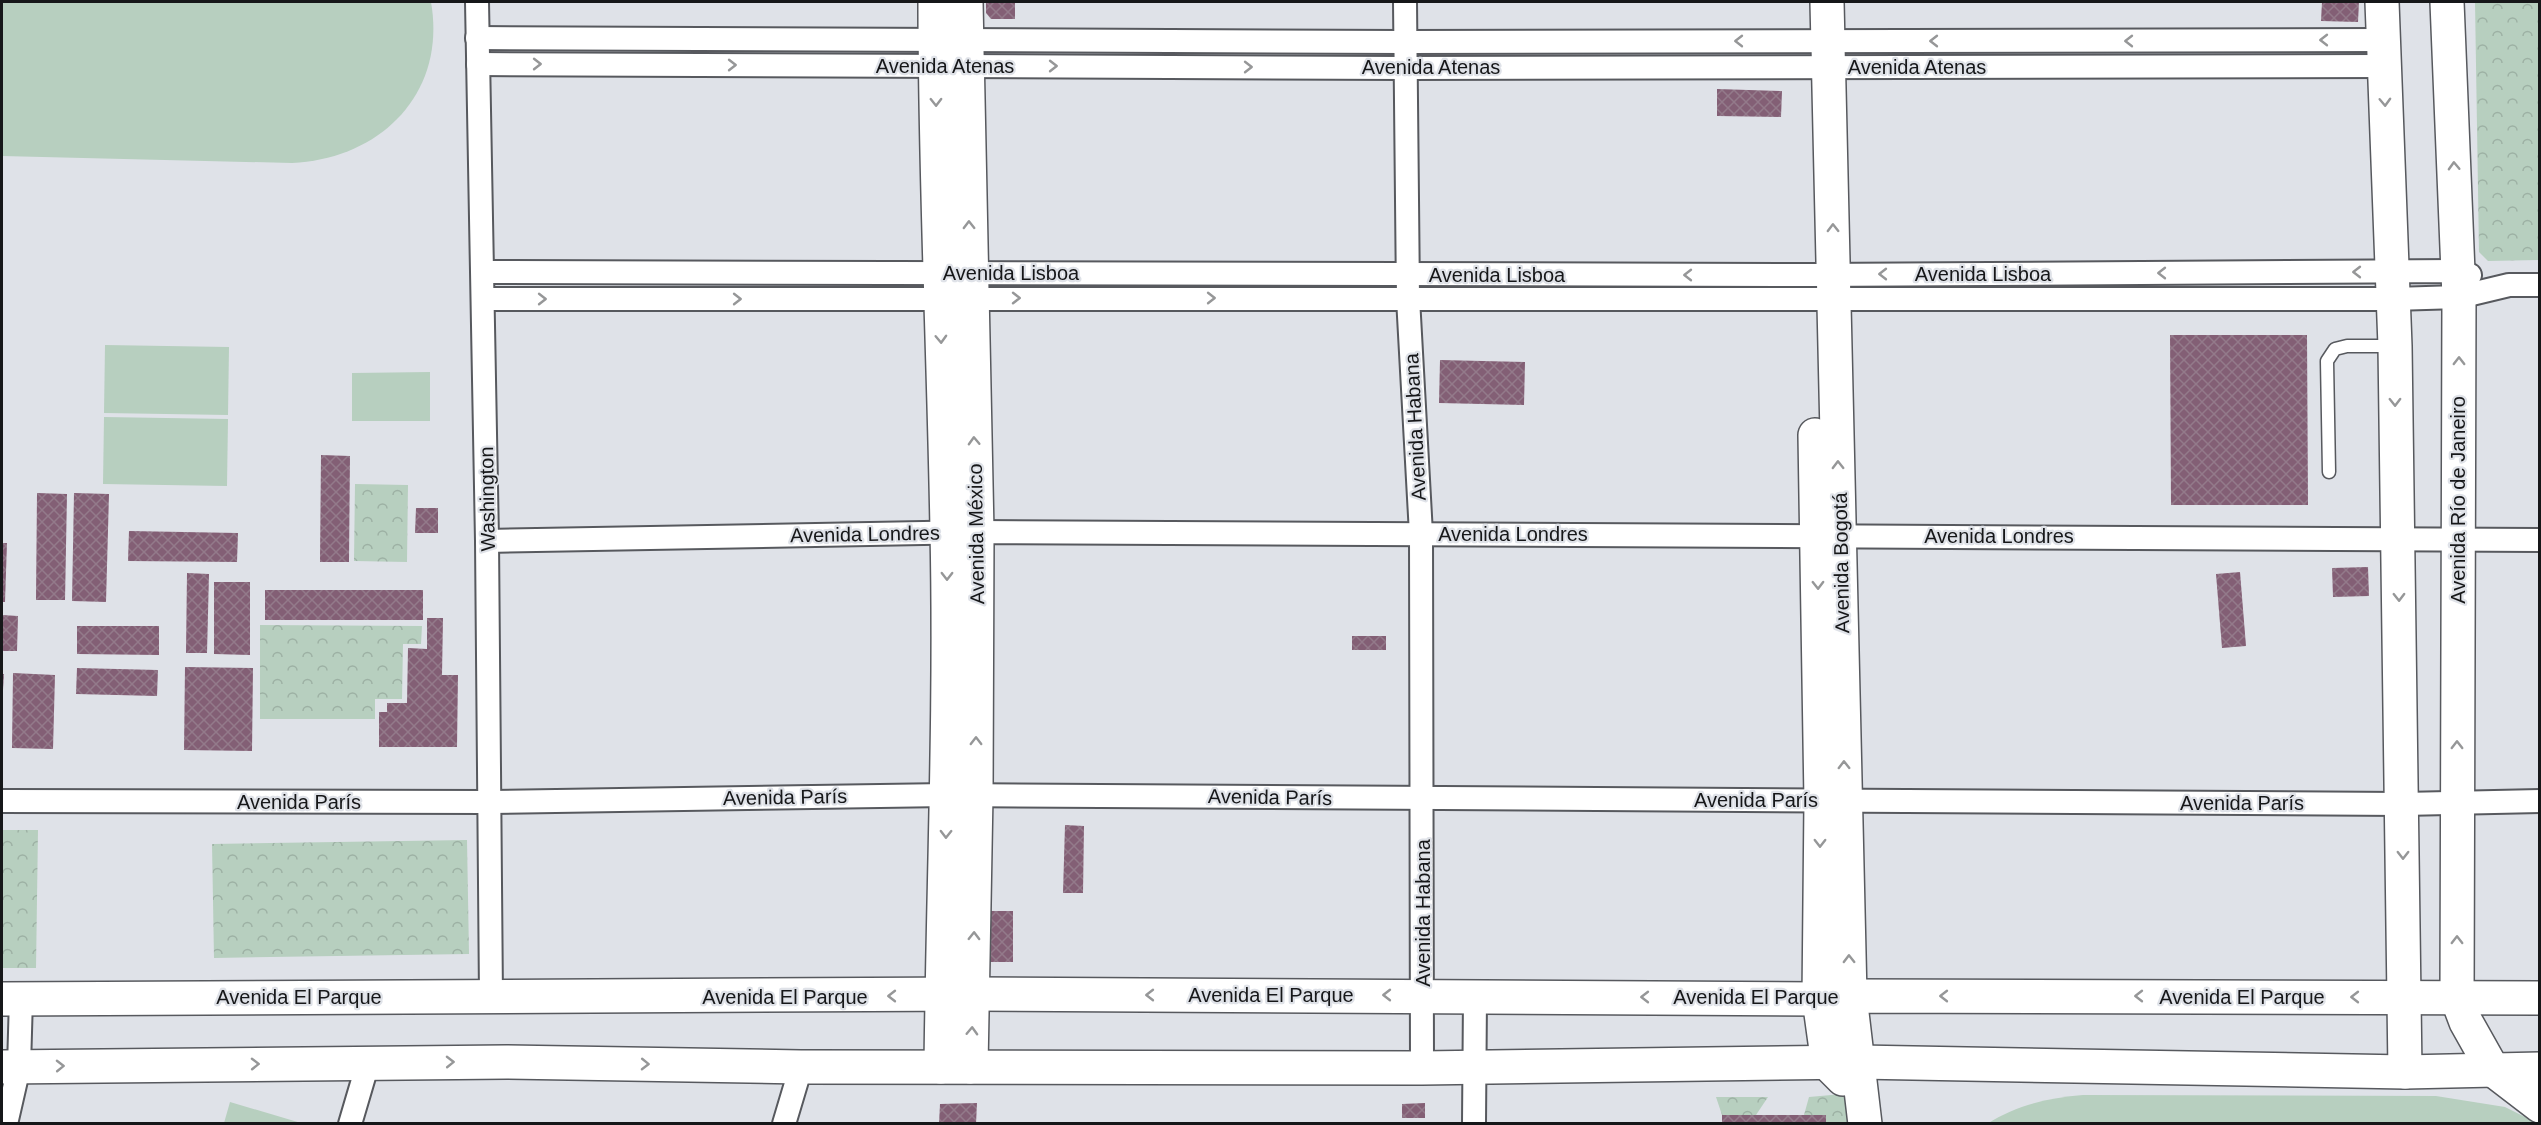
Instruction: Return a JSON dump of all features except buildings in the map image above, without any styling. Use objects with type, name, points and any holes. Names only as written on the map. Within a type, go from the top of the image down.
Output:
[{"type":"street","name":"Washington","points":[[477,2],[488,541],[491,996]]},
{"type":"street","name":"Avenida México","points":[[935,2],[935,53],[954,285],[962,532],[962,795],[956,1067]]},
{"type":"street","name":"Avenida México","points":[[954,285],[967,52],[966,2]]},
{"type":"street","name":"Avenida Habana","points":[[1405,2],[1407,275],[1420,534],[1424,995],[1422,1068]]},
{"type":"street","name":"Avenida Bogotá","points":[[1806,2],[1818,54]]},
{"type":"street","name":"Avenida Bogotá","points":[[1827,2],[1818,54],[1833,800],[1829,992],[1844,1063]]},
{"type":"street","points":[[2382,2],[2395,346],[2405,1072]]},
{"type":"street","name":"Avenida Río de Janeiro","points":[[2447,2],[2458,284],[2457,802],[2462,1010]]},
{"type":"street","name":"Avenida Atenas","points":[[477,38],[935,53]]},
{"type":"street","name":"Avenida Atenas","points":[[478,64],[1404,42],[1818,54],[2383,53]]},
{"type":"street","name":"Avenida Atenas","points":[[967,52],[1404,68],[1818,54]]},
{"type":"street","name":"Avenida Lisboa","points":[[483,272],[1408,298],[1823,287],[2540,285]]},
{"type":"street","name":"Avenida Lisboa","points":[[484,299],[1407,275],[1823,287]]},
{"type":"street","name":"Avenida Londres","points":[[488,541],[962,532],[2540,540]]},
{"type":"street","name":"Avenida París","points":[[2,801],[490,802],[962,795],[2403,804],[2540,801]]},
{"type":"street","name":"Avenida El Parque","points":[[11,998],[958,995],[1424,995],[1475,997],[1829,992],[2403,997],[2462,1010],[2540,998]]},
{"type":"street","points":[[1474,1124],[1475,997]]},
{"type":"street","points":[[6,1124],[11,998]]},
{"type":"street","points":[[2462,1010],[2493,1070],[2540,1106]]},
{"type":"street","points":[[2444,1072],[2458,1046],[2462,1010]]},
{"type":"street","points":[[10,1067],[507,1062],[801,1067],[1474,1068],[1844,1063],[2405,1072],[2540,1070]]},
{"type":"street","points":[[350,1124],[368,1063]]},
{"type":"street","points":[[1844,1063],[1864,1112]]},
{"type":"street","points":[[784,1124],[801,1067]]},
{"type":"lane","points":[[2329,472],[2327,361],[2336,349],[2347,346],[2395,346]]},
{"type":"green space","points":[[2,2],[431,2],[433,35],[428,65],[417,92],[400,116],[379,135],[353,149],[324,159],[292,163],[2,156]]},
{"type":"green space","points":[[2475,2],[2539,2],[2539,260],[2488,261],[2479,252]]},
{"type":"green space","points":[[105,345],[229,347],[228,415],[104,413]]},
{"type":"green space","points":[[430,372],[430,421],[352,421],[352,373]]},
{"type":"green space","points":[[104,417],[228,419],[227,486],[103,484]]},
{"type":"green space","points":[[355,484],[408,485],[407,562],[354,561]]},
{"type":"green space","points":[[260,625],[422,626],[421,644],[403,644],[402,699],[375,699],[375,719],[260,719]]},
{"type":"green space","points":[[2,830],[38,830],[36,968],[2,968]]},
{"type":"green space","points":[[467,840],[469,954],[214,958],[212,844]]},
{"type":"green space","points":[[1854,1093],[1853,1123],[1826,1123],[1826,1115],[1804,1115],[1809,1097]]},
{"type":"green space","points":[[2083,1095],[2436,1096],[2505,1107],[2539,1124],[1987,1124],[2009,1112],[2033,1104]]},
{"type":"green space","points":[[1716,1097],[1768,1097],[1756,1115],[1722,1115]]},
{"type":"green space","points":[[230,1102],[301,1123],[224,1123]]}]
